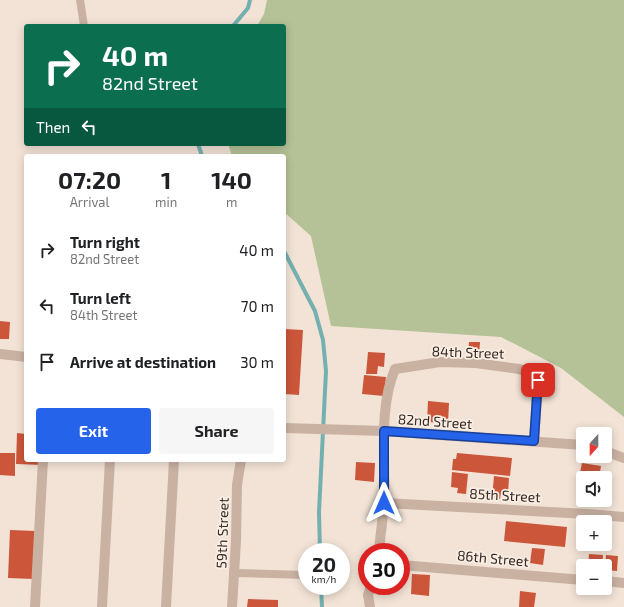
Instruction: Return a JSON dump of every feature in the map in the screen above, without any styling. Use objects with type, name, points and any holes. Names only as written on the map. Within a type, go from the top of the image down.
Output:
[{"type":"street","points":[[0,354],[24,357]]},
{"type":"street","name":"84th Street","points":[[384,431],[390,381],[395,369],[440,362],[476,363],[519,369],[534,374],[538,380],[534,441]]},
{"type":"street","name":"82nd Street","points":[[289,428],[384,431],[576,444]]},
{"type":"street","points":[[380,543],[384,503],[384,431]]},
{"type":"street","points":[[612,454],[624,458]]},
{"type":"street","points":[[35,607],[43,462]]},
{"type":"street","points":[[102,607],[110,462]]},
{"type":"street","points":[[166,607],[174,462]]},
{"type":"street","name":"59th Street","points":[[232,607],[237,485],[241,462]]},
{"type":"street","name":"85th Street","points":[[384,503],[624,517]]},
{"type":"street","name":"86th Street","points":[[410,565],[576,579]]},
{"type":"street","points":[[612,582],[624,583]]},
{"type":"street","points":[[368,595],[370,607]]},
{"type":"lane","points":[[80,0],[84,24]]},
{"type":"lane","points":[[234,573],[298,575]]},
{"type":"green space","points":[[267,0],[624,0],[624,417],[561,368],[501,337],[331,326],[311,236],[286,214],[286,154],[231,154],[229,146],[286,146],[286,24],[258,24],[264,14]]},
{"type":"building","points":[[0,321],[10,322],[9,339],[0,339]]},
{"type":"building","points":[[286,329],[303,330],[299,395],[286,394]]},
{"type":"building","points":[[469,342],[480,342],[479,357],[468,357]]},
{"type":"building","points":[[368,352],[385,353],[384,367],[378,366],[377,374],[366,374]]},
{"type":"building","points":[[364,375],[386,377],[384,396],[362,394]]},
{"type":"building","points":[[428,401],[449,403],[448,423],[427,422]]},
{"type":"building","points":[[17,433],[24,434],[24,462],[42,462],[42,465],[16,464]]},
{"type":"building","points":[[0,453],[15,453],[15,476],[0,475]]},
{"type":"building","points":[[457,453],[512,458],[510,476],[452,470],[453,459],[456,459]]},
{"type":"building","points":[[356,462],[375,463],[374,482],[355,480]]},
{"type":"building","points":[[582,463],[601,466],[600,471],[580,471]]},
{"type":"building","points":[[452,472],[468,474],[466,494],[457,493],[458,488],[451,487]]},
{"type":"building","points":[[494,476],[509,478],[508,494],[501,493],[500,499],[492,498]]},
{"type":"building","points":[[506,521],[567,527],[565,547],[504,541]]},
{"type":"building","points":[[10,530],[36,531],[34,579],[8,578]]},
{"type":"building","points":[[532,548],[545,549],[543,565],[530,563]]},
{"type":"building","points":[[589,554],[603,555],[603,559],[589,559]]},
{"type":"building","points":[[606,555],[618,556],[617,571],[612,571],[612,559],[606,559]]},
{"type":"building","points":[[412,574],[430,575],[429,596],[411,594]]},
{"type":"building","points":[[520,591],[536,593],[534,607],[519,607]]},
{"type":"building","points":[[248,599],[278,600],[278,607],[247,607]]},
{"type":"waterway","points":[[235,24],[248,8],[250,0]]},
{"type":"waterway","points":[[199,146],[201,154]]},
{"type":"waterway","points":[[286,255],[315,311],[323,340],[326,371],[319,512],[320,543]]},
{"type":"waterway","points":[[321,595],[322,607]]},
{"type":"route","points":[[384,503],[384,431],[534,441],[538,380]]}]
